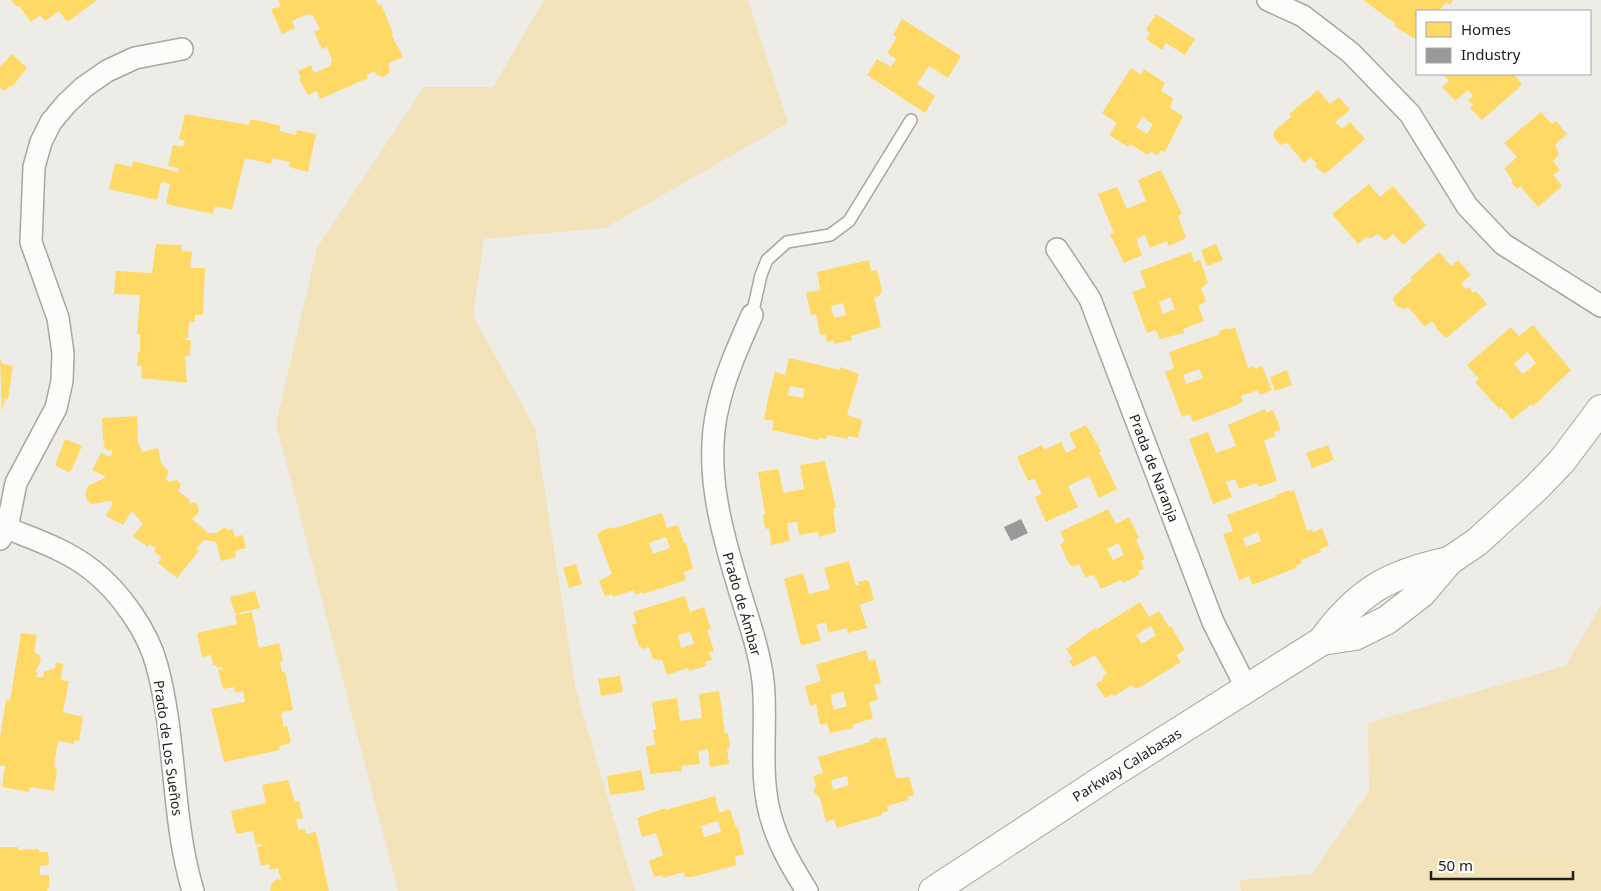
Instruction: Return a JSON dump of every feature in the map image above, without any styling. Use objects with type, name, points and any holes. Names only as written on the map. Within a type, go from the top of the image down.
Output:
[{"type":"street","points":[[1268,0],[1303,16],[1351,53],[1410,114],[1467,206],[1503,244],[1601,306]]},
{"type":"street","points":[[3,534],[16,483],[56,408],[62,381],[63,353],[58,318],[31,242],[34,167],[41,142],[51,122],[66,104],[84,87],[107,71],[135,58],[182,49]]},
{"type":"street","name":"Prada de Naranja","points":[[1057,249],[1090,299],[1213,622],[1247,689]]},
{"type":"street","name":"Prado de Ámbar","points":[[752,315],[730,366],[717,408],[713,453],[716,501],[725,543],[753,636],[763,680],[765,780],[772,823],[790,863],[807,891]]},
{"type":"street","name":"Parkway Calabasas","points":[[933,891],[1108,776],[1322,641],[1354,636],[1387,620],[1422,593],[1449,561],[1477,542],[1536,488],[1562,461],[1601,409]]},
{"type":"street","name":"Prado de Los Sueños","points":[[3,534],[56,547],[92,570],[122,601],[143,633],[157,665],[165,703],[179,827],[193,891]]},
{"type":"lane","points":[[752,315],[761,275],[768,260],[787,242],[830,235],[849,221],[911,120]]},
{"type":"shaded area","points":[[544,0],[748,0],[788,123],[605,228],[484,239],[473,316],[535,428],[576,690],[635,891],[398,891],[276,424],[317,248],[424,87],[493,87]]},
{"type":"shaded area","points":[[1601,605],[1601,891],[1241,891],[1239,880],[1312,874],[1369,791],[1368,723],[1565,666]]},
{"type":"building: Homes","points":[[11,0],[97,0],[67,22],[59,11],[45,21],[40,15],[31,22],[19,6],[17,7]]},
{"type":"building: Homes","points":[[278,0],[376,0],[378,5],[381,4],[393,33],[391,34],[403,57],[389,63],[389,73],[383,77],[377,75],[375,71],[366,75],[368,78],[320,99],[317,91],[308,95],[299,79],[301,78],[298,71],[311,65],[314,73],[330,66],[332,61],[327,47],[322,49],[314,32],[320,29],[313,15],[308,14],[292,21],[295,28],[282,34],[271,9],[281,6]]},
{"type":"building: Homes","points":[[1363,0],[1453,0],[1450,5],[1446,2],[1440,10],[1416,10],[1416,39],[1394,26],[1396,24]]},
{"type":"building: Homes","points":[[1156,14],[1195,39],[1185,55],[1166,43],[1162,50],[1146,39],[1150,33],[1146,30]]},
{"type":"building: Homes","points":[[902,19],[961,56],[948,78],[929,66],[917,84],[935,96],[925,113],[867,75],[877,59],[891,67],[896,59],[887,53],[897,37],[893,35]]},
{"type":"building: Homes","points":[[12,54],[27,68],[12,87],[10,86],[4,91],[0,87],[0,67]]},
{"type":"building: Homes","points":[[1131,68],[1141,75],[1144,69],[1165,83],[1161,91],[1173,98],[1170,108],[1183,116],[1165,152],[1161,150],[1157,156],[1151,151],[1148,155],[1130,144],[1128,147],[1109,135],[1117,123],[1102,113]],"holes":[[[1142,117],[1153,124],[1147,134],[1136,127]]]},
{"type":"building: Homes","points":[[1444,75],[1515,75],[1522,85],[1482,120],[1470,108],[1473,105],[1468,100],[1473,96],[1468,90],[1455,101],[1442,87],[1449,81]]},
{"type":"building: Homes","points":[[1318,90],[1330,104],[1339,97],[1350,110],[1335,122],[1342,129],[1350,122],[1365,139],[1325,174],[1315,166],[1317,164],[1311,157],[1304,163],[1287,143],[1280,145],[1273,136],[1274,131],[1291,117],[1289,114]]},
{"type":"building: Homes","points":[[1541,112],[1552,124],[1556,121],[1567,134],[1555,145],[1559,154],[1553,161],[1560,170],[1553,175],[1562,186],[1538,207],[1520,186],[1517,189],[1511,182],[1513,180],[1504,169],[1517,157],[1504,143]]},
{"type":"building: Homes","points":[[185,114],[249,125],[250,120],[257,120],[281,126],[279,131],[296,135],[297,130],[316,134],[308,172],[289,167],[290,162],[272,158],[271,164],[245,158],[232,210],[215,206],[213,214],[166,204],[170,184],[161,182],[157,200],[109,189],[115,163],[132,167],[133,161],[178,172],[179,168],[168,166],[173,145],[183,147],[185,141],[179,139]]},
{"type":"building: Homes","points":[[1161,170],[1182,214],[1178,216],[1186,238],[1169,246],[1167,241],[1150,248],[1145,235],[1136,239],[1142,255],[1124,263],[1110,234],[1114,233],[1098,194],[1117,187],[1127,209],[1146,201],[1138,180]]},
{"type":"building: Homes","points":[[1369,184],[1380,197],[1393,186],[1426,225],[1403,245],[1393,234],[1385,241],[1378,234],[1371,238],[1366,237],[1358,244],[1332,214]]},
{"type":"building: Homes","points":[[156,244],[182,245],[182,251],[192,252],[190,268],[205,268],[203,315],[195,315],[195,322],[189,322],[188,338],[186,338],[186,340],[191,340],[190,356],[185,356],[187,383],[141,378],[142,366],[137,366],[138,352],[140,352],[140,334],[137,334],[140,295],[114,294],[116,271],[152,273]]},
{"type":"building: Homes","points":[[1216,244],[1223,260],[1207,266],[1201,250]]},
{"type":"building: Homes","points":[[1191,252],[1194,262],[1200,260],[1208,283],[1201,288],[1206,301],[1198,306],[1204,321],[1183,329],[1184,333],[1160,339],[1156,330],[1147,333],[1132,292],[1146,287],[1140,271]],"holes":[[[1170,297],[1175,309],[1163,314],[1159,302]]]},
{"type":"building: Homes","points":[[1439,252],[1451,266],[1458,260],[1471,275],[1461,284],[1466,289],[1469,287],[1473,293],[1476,291],[1487,304],[1446,338],[1436,329],[1432,321],[1425,327],[1408,307],[1405,309],[1397,307],[1393,299],[1412,280],[1410,278]]},
{"type":"building: Homes","points":[[869,260],[871,271],[877,270],[882,291],[879,296],[874,297],[881,327],[851,336],[852,340],[834,344],[833,340],[827,342],[825,334],[820,335],[816,314],[811,315],[806,293],[820,290],[817,272]],"holes":[[[843,303],[846,315],[834,318],[831,306]]]},
{"type":"building: Homes","points":[[1533,325],[1571,370],[1533,406],[1531,404],[1512,420],[1501,407],[1499,409],[1475,382],[1479,379],[1467,365],[1511,327],[1519,336]],"holes":[[[1527,352],[1536,363],[1523,374],[1514,364]]]},
{"type":"building: Homes","points":[[1235,327],[1248,368],[1254,366],[1255,369],[1262,366],[1272,390],[1260,395],[1258,390],[1241,396],[1243,401],[1237,405],[1193,422],[1190,414],[1182,417],[1165,372],[1174,368],[1169,352],[1220,334],[1219,331],[1227,328],[1228,330]],"holes":[[[1199,369],[1203,378],[1186,384],[1183,375]]]},
{"type":"building: Homes","points":[[789,358],[840,370],[840,367],[859,374],[847,415],[862,420],[858,438],[848,436],[848,439],[827,435],[826,439],[819,438],[818,440],[772,430],[774,421],[764,419],[768,398],[775,372],[785,375]],"holes":[[[790,386],[805,389],[803,398],[787,395]]]},
{"type":"building: Homes","points":[[0,359],[3,364],[13,366],[8,399],[5,398],[2,412]]},
{"type":"building: Homes","points":[[1287,370],[1292,385],[1275,391],[1270,377]]},
{"type":"building: Homes","points":[[1265,409],[1266,413],[1273,410],[1281,430],[1274,432],[1275,436],[1264,441],[1277,481],[1259,487],[1257,483],[1239,489],[1235,479],[1226,482],[1232,497],[1213,504],[1189,439],[1208,432],[1216,453],[1236,446],[1228,425]]},
{"type":"building: Homes","points":[[137,416],[138,442],[142,452],[158,448],[161,463],[169,472],[166,478],[168,482],[177,480],[181,485],[178,491],[190,500],[189,504],[194,502],[198,506],[199,512],[192,519],[206,533],[217,533],[224,527],[229,530],[233,529],[235,537],[243,535],[246,548],[235,551],[236,557],[221,561],[216,542],[204,540],[196,549],[199,551],[177,578],[158,563],[162,558],[154,551],[156,549],[150,544],[148,547],[133,536],[143,524],[133,512],[131,512],[123,525],[106,516],[113,503],[110,501],[92,504],[88,501],[85,494],[88,486],[106,477],[92,470],[101,453],[110,457],[112,453],[112,450],[108,451],[103,446],[105,441],[103,440],[102,418]]},
{"type":"building: Homes","points":[[1086,425],[1101,451],[1099,452],[1117,489],[1099,498],[1089,476],[1068,486],[1078,507],[1046,522],[1035,497],[1042,494],[1034,478],[1028,481],[1017,457],[1042,445],[1044,450],[1061,442],[1066,453],[1076,448],[1069,433]]},
{"type":"building: Homes","points":[[65,439],[82,446],[70,473],[55,465]]},
{"type":"building: Homes","points":[[1328,445],[1334,460],[1312,468],[1306,453]]},
{"type":"building: Homes","points":[[825,461],[836,508],[833,509],[836,532],[819,537],[818,532],[799,535],[797,522],[787,523],[790,541],[771,545],[769,528],[765,529],[763,515],[765,514],[758,472],[779,469],[783,493],[804,489],[800,465]]},
{"type":"building: Homes","points":[[1294,490],[1307,531],[1312,529],[1313,532],[1322,528],[1329,546],[1320,549],[1321,552],[1301,560],[1302,564],[1295,566],[1296,568],[1252,585],[1249,576],[1239,580],[1223,534],[1233,531],[1227,515],[1276,497],[1276,495]],"holes":[[[1258,532],[1261,541],[1246,547],[1243,538]]]},
{"type":"building: Homes","points":[[1108,509],[1116,524],[1129,517],[1139,538],[1136,540],[1145,559],[1141,561],[1144,569],[1138,571],[1140,575],[1123,583],[1121,580],[1101,589],[1094,575],[1085,577],[1079,564],[1074,567],[1069,564],[1060,544],[1065,542],[1060,532]],"holes":[[[1118,543],[1124,555],[1113,560],[1107,549]]]},
{"type":"building: Homes","points":[[662,513],[667,528],[678,525],[684,543],[686,543],[693,569],[684,572],[686,580],[643,594],[642,592],[636,595],[634,590],[613,597],[612,594],[605,596],[599,581],[612,574],[597,534],[611,527],[612,529]],"holes":[[[666,537],[670,548],[653,554],[649,543]]]},
{"type":"building: Homes","points":[[849,561],[856,586],[859,585],[858,582],[866,580],[869,582],[874,600],[860,606],[867,628],[848,633],[847,628],[828,633],[826,622],[816,625],[821,640],[801,646],[784,579],[803,573],[809,594],[830,589],[824,568]]},
{"type":"building: Homes","points":[[576,564],[582,584],[569,588],[563,568]]},
{"type":"building: Homes","points":[[255,591],[260,608],[235,614],[230,597]]},
{"type":"building: Homes","points":[[685,596],[690,612],[704,607],[711,629],[707,630],[714,651],[709,652],[712,660],[705,662],[706,666],[689,671],[688,668],[667,675],[662,660],[653,659],[649,647],[643,649],[639,646],[632,625],[637,623],[633,612]],"holes":[[[690,632],[694,644],[681,648],[678,635]]]},
{"type":"building: Homes","points":[[1140,602],[1149,617],[1159,611],[1169,627],[1171,626],[1185,650],[1176,655],[1181,662],[1142,686],[1135,689],[1132,685],[1114,696],[1112,694],[1105,698],[1096,684],[1104,679],[1102,677],[1107,674],[1095,655],[1073,667],[1069,661],[1073,659],[1066,649],[1095,628],[1096,630]],"holes":[[[1151,626],[1156,635],[1142,644],[1136,635]]]},
{"type":"building: Homes","points":[[252,612],[259,648],[279,643],[283,661],[280,662],[282,672],[285,672],[293,710],[283,712],[281,715],[284,727],[287,726],[291,743],[279,746],[280,750],[224,762],[211,709],[245,702],[243,691],[235,693],[234,687],[223,689],[218,670],[223,669],[223,667],[217,668],[216,665],[213,666],[211,655],[202,657],[197,633],[237,624],[235,615]]},
{"type":"building: Homes","points":[[21,633],[37,635],[34,652],[39,655],[41,661],[35,672],[38,672],[36,677],[43,677],[44,672],[55,668],[56,663],[63,664],[61,680],[69,681],[63,712],[83,717],[79,741],[74,740],[74,744],[58,741],[54,766],[57,769],[54,791],[30,787],[29,792],[2,787],[5,766],[0,766],[0,737],[6,700],[10,701]]},
{"type":"building: Homes","points":[[866,650],[869,661],[875,659],[881,683],[874,685],[878,699],[869,703],[873,718],[852,725],[853,728],[830,733],[827,723],[820,725],[816,704],[810,706],[805,686],[821,681],[816,665]],"holes":[[[843,692],[847,706],[834,710],[830,695]]]},
{"type":"building: Homes","points":[[620,676],[623,692],[601,696],[598,679]]},
{"type":"building: Homes","points":[[719,691],[725,733],[728,733],[730,747],[727,748],[729,764],[710,767],[708,749],[698,751],[700,764],[681,766],[682,771],[650,774],[646,746],[655,745],[653,730],[656,729],[652,702],[677,698],[680,721],[702,718],[699,694]]},
{"type":"building: Homes","points":[[886,737],[896,778],[909,777],[914,795],[907,797],[908,800],[887,806],[888,811],[882,813],[882,815],[837,828],[834,819],[826,822],[820,798],[813,791],[816,786],[813,776],[823,773],[818,757],[870,742],[869,740]],"holes":[[[847,776],[849,785],[833,790],[831,780]]]},
{"type":"building: Homes","points":[[641,770],[645,790],[610,795],[607,776]]},
{"type":"building: Homes","points":[[288,780],[295,802],[299,801],[303,818],[296,819],[299,830],[305,829],[306,834],[316,832],[329,891],[270,891],[272,883],[277,879],[281,880],[278,868],[270,870],[269,864],[261,866],[257,847],[262,846],[262,844],[256,845],[253,831],[236,834],[231,811],[266,803],[262,785]]},
{"type":"building: Homes","points":[[715,796],[719,813],[730,809],[736,828],[738,828],[744,854],[734,857],[737,865],[692,877],[685,877],[684,872],[663,878],[662,875],[654,877],[649,861],[663,855],[656,833],[642,837],[637,818],[665,808],[665,810]],"holes":[[[718,821],[721,832],[704,837],[701,826]]]},
{"type":"building: Homes","points":[[0,847],[18,847],[18,850],[39,849],[39,852],[48,852],[49,865],[40,866],[40,875],[49,875],[49,888],[47,888],[47,891],[0,891]]},
{"type":"building: Industry","points":[[1021,519],[1028,533],[1011,541],[1004,527]]}]
